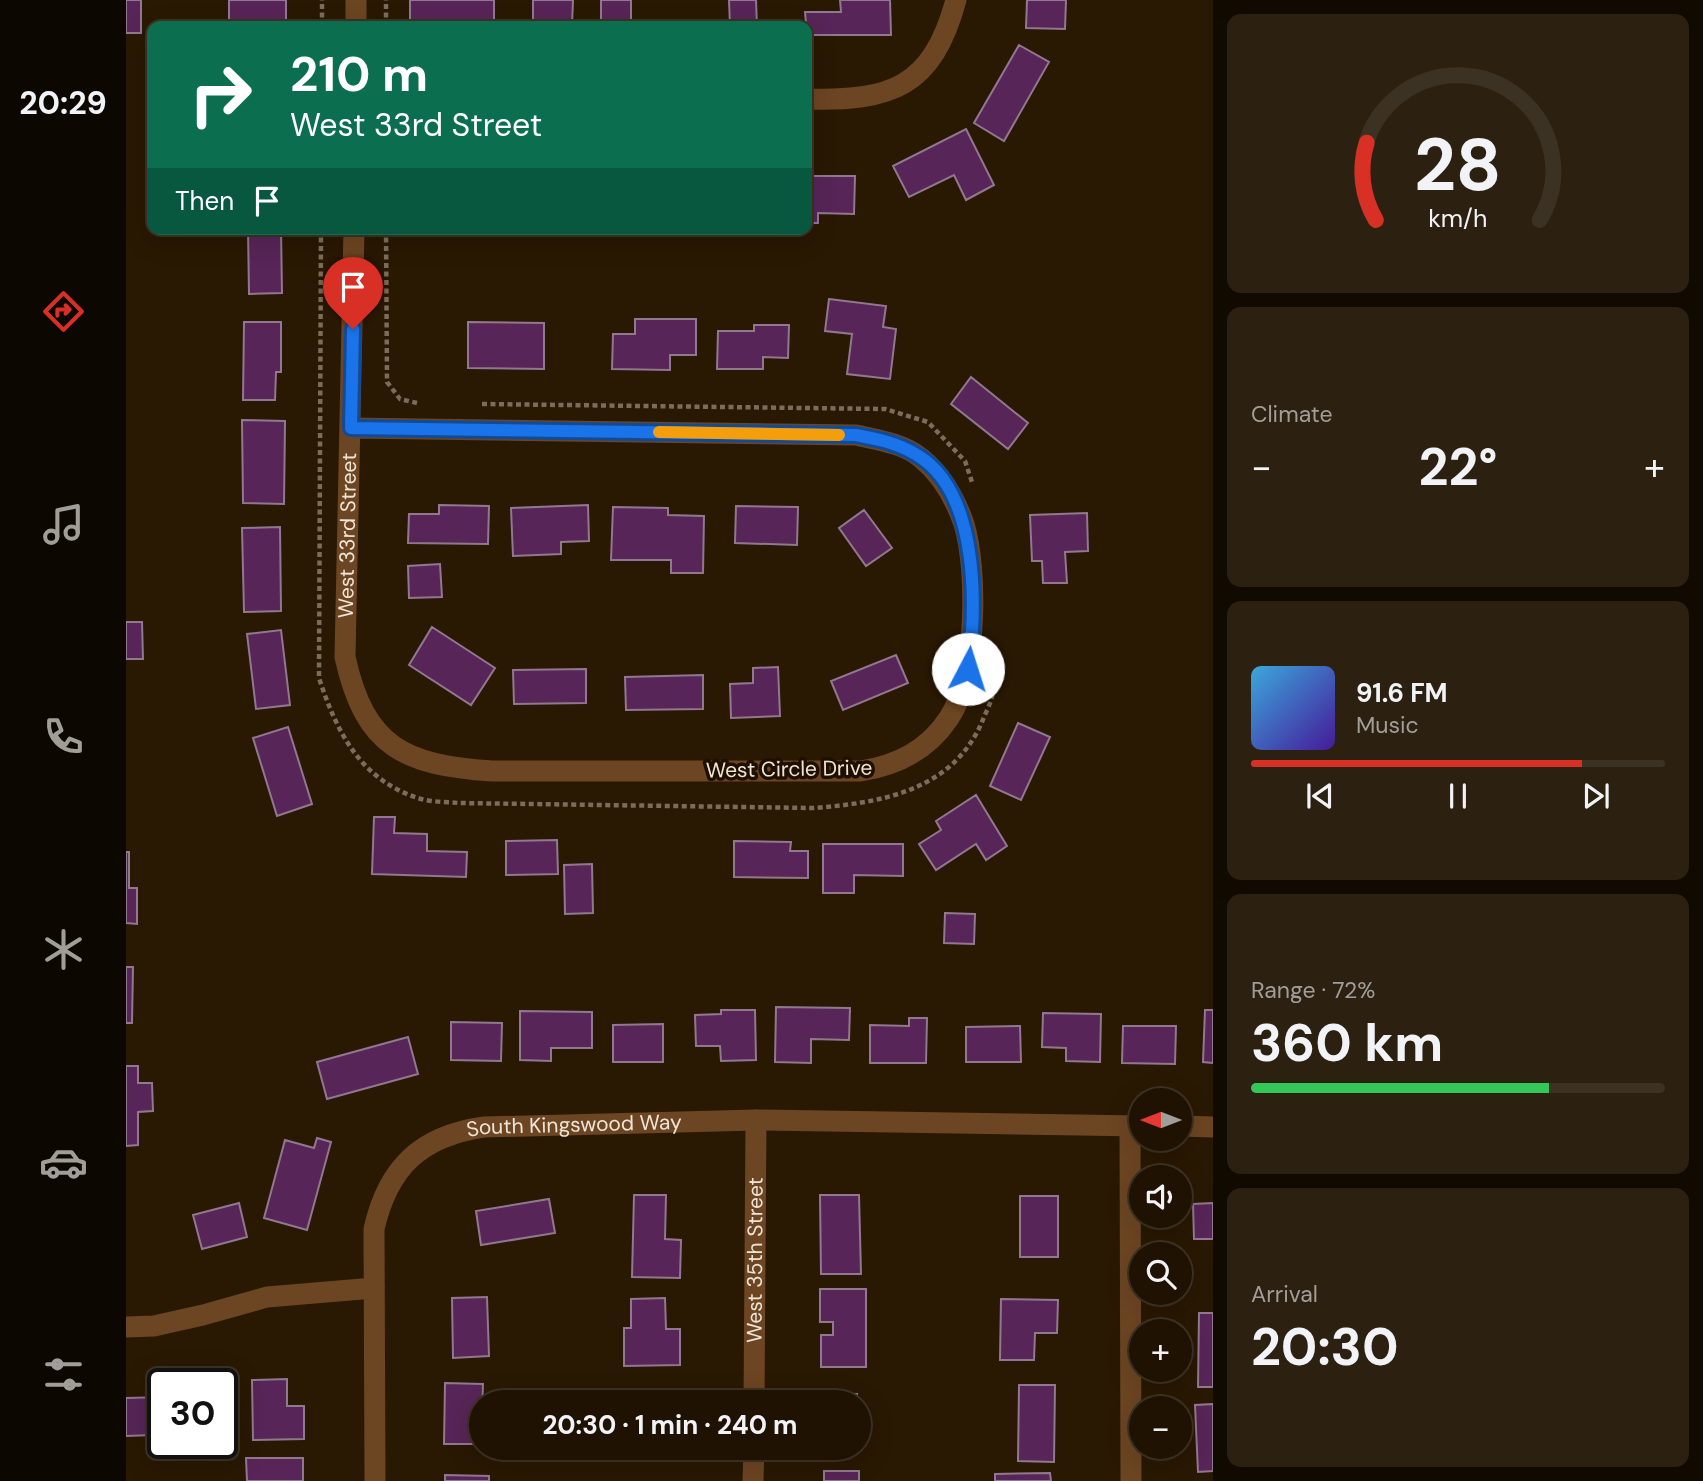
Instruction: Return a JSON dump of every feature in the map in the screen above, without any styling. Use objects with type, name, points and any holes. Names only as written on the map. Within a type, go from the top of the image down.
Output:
[{"type":"street","points":[[356,0],[356,21]]},
{"type":"street","points":[[812,100],[863,99],[897,89],[911,79],[932,55],[948,30],[956,0]]},
{"type":"street","name":"West 33rd Street","points":[[354,235],[345,657],[353,694],[364,714]]},
{"type":"street","name":"West Circle Drive","points":[[351,428],[856,435],[878,440],[918,456],[946,484],[964,525],[969,550],[971,610],[965,685],[950,717],[934,737],[917,752],[889,766],[861,771],[454,768],[417,760],[397,748],[364,714]]},
{"type":"street","name":"South Kingswood Way","points":[[375,1481],[374,1229],[379,1206],[397,1171],[427,1144],[464,1130],[484,1127],[756,1120],[1129,1126]]},
{"type":"street","name":"West 35th Street","points":[[754,1390],[756,1120]]},
{"type":"street","points":[[1192,1126],[1213,1127]]},
{"type":"street","points":[[1131,1481],[1135,1152]]},
{"type":"street","points":[[126,1327],[154,1326],[267,1297],[374,1289]]},
{"type":"street","points":[[753,1481],[754,1460]]},
{"type":"path","points":[[322,0],[322,21]]},
{"type":"path","points":[[386,0],[386,21]]},
{"type":"path","points":[[321,235],[319,678],[343,739],[367,767],[397,788],[422,799],[459,803],[813,808],[868,803],[918,789],[949,767],[974,739],[992,698],[994,651]]},
{"type":"path","points":[[386,235],[387,383],[400,400],[425,404]]},
{"type":"path","points":[[473,404],[885,409],[928,422],[965,461],[973,484]]},
{"type":"building","points":[[126,0],[141,0],[141,33],[126,33]]},
{"type":"building","points":[[229,0],[286,0],[286,21],[229,21]]},
{"type":"building","points":[[410,0],[494,0],[494,21],[410,21]]},
{"type":"building","points":[[533,0],[573,0],[572,21],[533,21]]},
{"type":"building","points":[[601,0],[631,0],[631,21],[601,21]]},
{"type":"building","points":[[729,0],[756,0],[757,21],[730,21]]},
{"type":"building","points":[[840,0],[890,0],[891,35],[812,35],[812,21],[806,21],[805,12],[841,12]]},
{"type":"building","points":[[1027,0],[1066,0],[1065,29],[1026,28]]},
{"type":"building","points":[[1019,45],[1049,62],[1004,141],[974,123]]},
{"type":"building","points":[[966,129],[994,185],[966,200],[954,175],[909,197],[893,166]]},
{"type":"building","points":[[812,176],[855,176],[854,214],[818,213],[818,223],[812,223]]},
{"type":"building","points":[[248,235],[281,235],[282,293],[249,294]]},
{"type":"building","points":[[829,299],[886,306],[883,327],[896,329],[890,379],[847,374],[852,334],[825,331]]},
{"type":"building","points":[[635,319],[696,319],[696,355],[670,355],[670,370],[612,369],[613,334],[635,334]]},
{"type":"building","points":[[244,322],[281,322],[281,372],[276,372],[275,400],[243,400]]},
{"type":"building","points":[[468,322],[544,323],[544,369],[468,368]]},
{"type":"building","points":[[754,325],[789,325],[788,358],[763,357],[763,369],[717,369],[718,331],[754,331]]},
{"type":"building","points":[[971,377],[1028,423],[1008,449],[951,404]]},
{"type":"building","points":[[242,420],[285,421],[284,504],[243,503]]},
{"type":"building","points":[[439,505],[489,506],[488,544],[408,543],[409,514],[439,514]]},
{"type":"building","points":[[588,505],[589,541],[561,542],[561,554],[513,556],[511,508]]},
{"type":"building","points":[[736,506],[798,507],[797,545],[735,543]]},
{"type":"building","points":[[613,507],[668,508],[668,515],[704,516],[703,573],[671,573],[671,560],[611,560]]},
{"type":"building","points":[[864,510],[892,548],[866,566],[839,528]]},
{"type":"building","points":[[1087,513],[1088,551],[1065,552],[1067,583],[1043,583],[1042,561],[1032,561],[1030,515]]},
{"type":"building","points":[[280,527],[281,611],[244,612],[242,528]]},
{"type":"building","points":[[440,564],[442,597],[409,598],[408,566]]},
{"type":"building","points":[[126,622],[142,622],[143,659],[126,659]]},
{"type":"building","points":[[432,627],[495,668],[471,705],[409,665]]},
{"type":"building","points":[[281,630],[290,705],[256,709],[247,634]]},
{"type":"building","points":[[896,655],[908,683],[843,710],[831,681]]},
{"type":"building","points":[[778,667],[780,716],[731,718],[730,684],[753,683],[753,668]]},
{"type":"building","points":[[586,669],[586,703],[514,704],[513,670]]},
{"type":"building","points":[[703,675],[703,709],[626,710],[625,677]]},
{"type":"building","points":[[1018,723],[1050,737],[1021,800],[990,786]]},
{"type":"building","points":[[288,727],[312,804],[277,816],[253,738]]},
{"type":"building","points":[[976,795],[1007,846],[986,860],[976,844],[936,870],[919,844],[941,830],[936,821]]},
{"type":"building","points":[[374,817],[395,817],[394,833],[427,834],[427,851],[467,852],[466,877],[372,874]]},
{"type":"building","points":[[557,840],[558,874],[506,875],[506,841]]},
{"type":"building","points":[[734,841],[791,842],[790,851],[808,851],[808,878],[734,877]]},
{"type":"building","points":[[823,844],[903,844],[903,876],[854,875],[854,893],[823,893]]},
{"type":"building","points":[[126,852],[129,852],[129,888],[137,888],[137,924],[126,923]]},
{"type":"building","points":[[592,864],[593,913],[565,914],[564,865]]},
{"type":"building","points":[[945,913],[975,914],[974,944],[944,943]]},
{"type":"building","points":[[126,967],[133,967],[132,1023],[126,1023]]},
{"type":"building","points":[[776,1007],[850,1008],[849,1040],[811,1039],[811,1063],[775,1062]]},
{"type":"building","points":[[721,1010],[755,1010],[756,1060],[721,1061],[720,1046],[696,1046],[695,1015],[721,1014]]},
{"type":"building","points":[[1205,1010],[1213,1010],[1213,1063],[1203,1062]]},
{"type":"building","points":[[520,1011],[592,1012],[592,1048],[551,1048],[551,1061],[520,1060]]},
{"type":"building","points":[[1043,1013],[1101,1014],[1100,1062],[1066,1061],[1066,1048],[1042,1047]]},
{"type":"building","points":[[909,1018],[927,1018],[926,1063],[870,1063],[870,1025],[909,1026]]},
{"type":"building","points":[[451,1022],[502,1023],[501,1061],[451,1060]]},
{"type":"building","points":[[663,1024],[663,1062],[613,1062],[613,1025]]},
{"type":"building","points":[[1020,1026],[1021,1062],[966,1062],[966,1027]]},
{"type":"building","points":[[1123,1026],[1176,1026],[1175,1064],[1122,1063]]},
{"type":"building","points":[[408,1037],[418,1074],[327,1099],[317,1062]]},
{"type":"building","points":[[126,1066],[138,1066],[138,1083],[152,1083],[153,1111],[138,1112],[138,1145],[126,1146]]},
{"type":"building","points":[[317,1138],[331,1142],[307,1230],[264,1218],[285,1140],[314,1148]]},
{"type":"building","points":[[634,1195],[666,1195],[665,1239],[681,1240],[680,1278],[632,1277]]},
{"type":"building","points":[[820,1195],[859,1195],[861,1274],[821,1274]]},
{"type":"building","points":[[1020,1196],[1058,1196],[1058,1257],[1020,1257]]},
{"type":"building","points":[[549,1199],[555,1233],[481,1245],[476,1211]]},
{"type":"building","points":[[239,1203],[247,1237],[202,1249],[193,1215]]},
{"type":"building","points":[[1213,1203],[1213,1239],[1194,1239],[1193,1204]]},
{"type":"building","points":[[820,1289],[866,1289],[866,1367],[821,1367],[821,1335],[833,1335],[833,1322],[820,1322]]},
{"type":"building","points":[[487,1297],[489,1356],[453,1358],[452,1298]]},
{"type":"building","points":[[665,1298],[666,1329],[680,1329],[680,1365],[624,1366],[624,1328],[631,1328],[631,1299]]},
{"type":"building","points":[[1001,1299],[1058,1300],[1057,1333],[1035,1333],[1034,1360],[1000,1360]]},
{"type":"building","points":[[1199,1313],[1213,1313],[1213,1387],[1198,1387]]},
{"type":"building","points":[[287,1379],[287,1406],[304,1406],[304,1439],[253,1440],[252,1380]]},
{"type":"building","points":[[445,1383],[483,1384],[483,1390],[469,1390],[469,1444],[444,1444]]},
{"type":"building","points":[[1019,1385],[1055,1385],[1054,1462],[1018,1461]]},
{"type":"building","points":[[147,1397],[147,1435],[126,1436],[126,1398]]},
{"type":"building","points":[[1213,1404],[1213,1471],[1198,1472],[1195,1405]]},
{"type":"building","points":[[246,1458],[303,1458],[303,1481],[247,1481]]},
{"type":"building","points":[[824,1471],[859,1471],[859,1481],[824,1481]]},
{"type":"building","points":[[1050,1473],[1051,1481],[995,1481],[995,1474]]},
{"type":"building","points":[[445,1475],[489,1476],[489,1481],[445,1481]]},
{"type":"slow traffic","points":[[659,432],[839,435]]},
{"type":"route","points":[[353,329],[351,428],[856,435],[889,442],[918,456],[946,484],[964,525],[969,550],[971,610],[968,669]]}]
